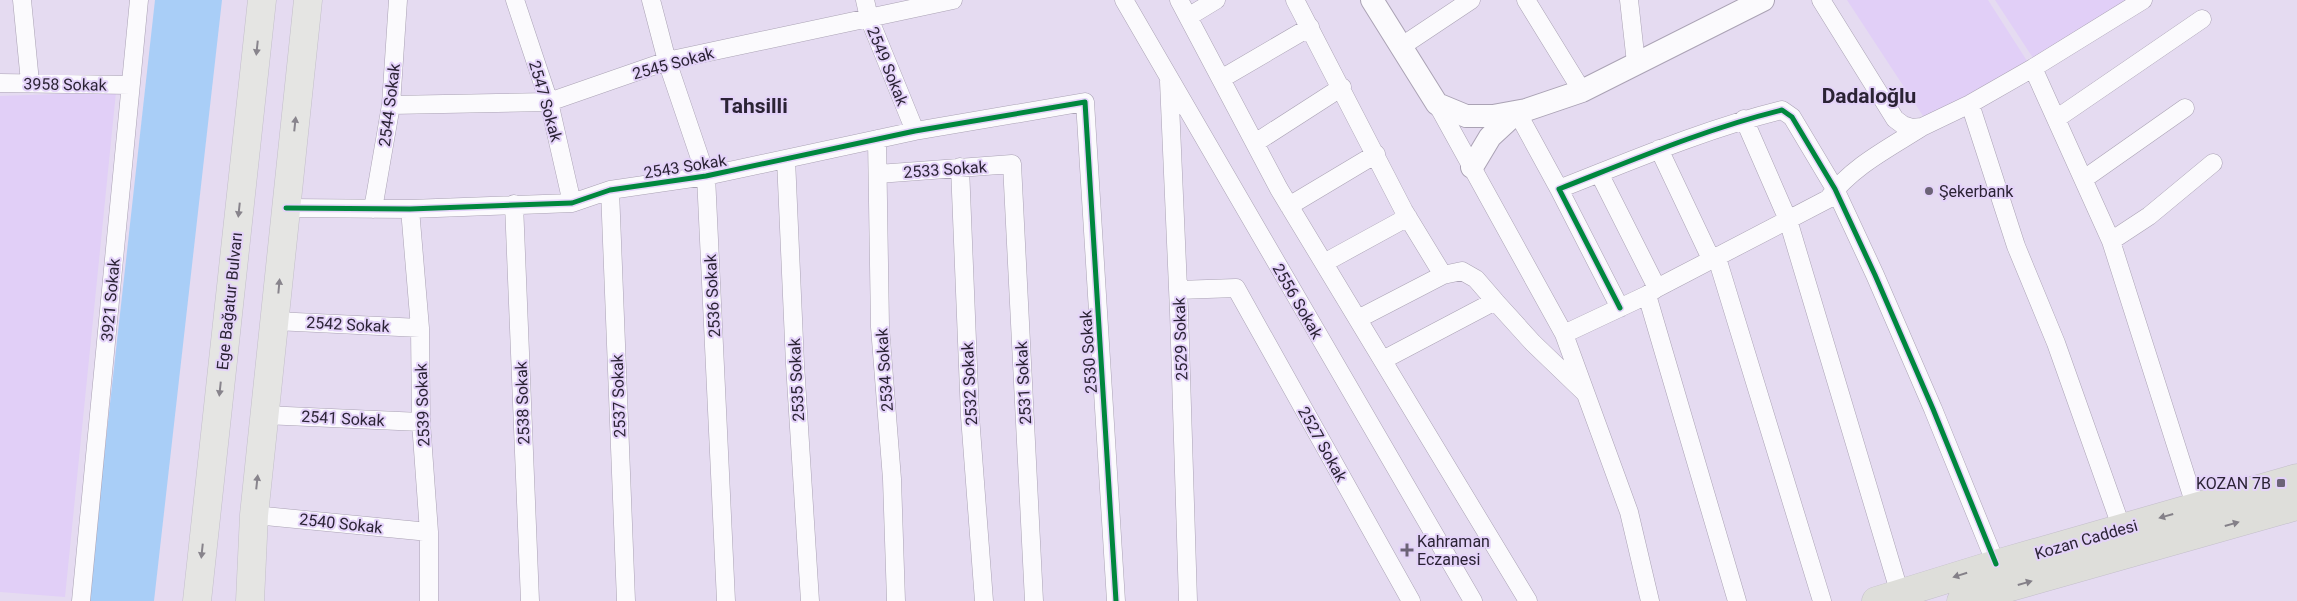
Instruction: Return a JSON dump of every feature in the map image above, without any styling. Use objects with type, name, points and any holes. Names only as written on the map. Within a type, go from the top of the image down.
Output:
[{"type":"highway","name":"Kozan Caddesi","points":[[1888,598],[1996,564],[2297,478]]},
{"type":"highway","name":"Kozan Caddesi","points":[[1961,601],[2297,506]]},
{"type":"main road","name":"Ege Bağatur Bulvarı","points":[[197,601],[262,0]]},
{"type":"main road","points":[[250,601],[254,515],[308,0]]},
{"type":"street","points":[[22,0],[30,82]]},
{"type":"street","name":"3921 Sokak","points":[[82,601],[139,0]]},
{"type":"street","name":"2544 Sokak","points":[[373,209],[392,105],[398,0]]},
{"type":"street","name":"2547 Sokak","points":[[515,0],[549,102],[572,203]]},
{"type":"street","name":"2536 Sokak","points":[[651,0],[667,61],[706,176],[726,601]]},
{"type":"street","name":"2549 Sokak","points":[[865,0],[869,18],[915,131]]},
{"type":"street","name":"2545 Sokak","points":[[392,105],[549,102],[667,61],[953,0]]},
{"type":"street","name":"2556 Sokak","points":[[1124,0],[1473,601]]},
{"type":"street","points":[[1179,0],[1289,206],[1528,601]]},
{"type":"street","points":[[1188,17],[1216,0]]},
{"type":"street","points":[[1295,0],[1342,87],[1408,217],[1443,275]]},
{"type":"street","points":[[1372,0],[1437,104],[1564,334],[1629,512],[1650,601]]},
{"type":"street","points":[[1402,46],[1471,0]]},
{"type":"street","points":[[1526,0],[1582,91]]},
{"type":"street","points":[[1629,0],[1636,63]]},
{"type":"street","points":[[1437,104],[1466,116],[1493,116],[1517,112],[1582,91],[1636,63],[1736,6],[1763,0]]},
{"type":"street","points":[[1821,0],[1895,119],[1903,126],[1912,128],[1922,127]]},
{"type":"street","points":[[1564,334],[1652,292],[1828,199],[1835,189],[1871,159],[1922,127],[1970,104],[2033,68],[2143,0]]},
{"type":"street","points":[[2056,119],[2202,19]]},
{"type":"street","points":[[1221,79],[1310,28]]},
{"type":"street","points":[[2033,68],[2111,241],[2196,508]]},
{"type":"street","name":"2529 Sokak","points":[[1169,78],[1188,601]]},
{"type":"street","name":"3958 Sokak","points":[[0,83],[130,85]]},
{"type":"street","points":[[1255,143],[1342,87]]},
{"type":"street","name":"2543 Sokak","points":[[286,208],[410,209],[572,203],[610,190],[706,176],[915,131],[1085,102]]},
{"type":"street","name":"2530 Sokak","points":[[1085,102],[1116,601]]},
{"type":"street","points":[[1970,104],[2013,237],[2056,343],[2122,529]]},
{"type":"street","points":[[2084,180],[2185,108]]},
{"type":"street","points":[[1559,188],[1659,149],[1744,119],[1782,110],[1792,117],[1835,189],[1933,409],[1996,564]]},
{"type":"street","points":[[1472,167],[1490,137],[1517,112]]},
{"type":"street","points":[[1517,112],[1559,188],[1620,308]]},
{"type":"street","points":[[1744,119],[1788,220],[1888,598]]},
{"type":"street","name":"2534 Sokak","points":[[877,139],[880,327],[892,480],[896,601]]},
{"type":"street","points":[[1659,149],[1715,259],[1822,601]]},
{"type":"street","points":[[1289,206],[1376,154]]},
{"type":"street","name":"2535 Sokak","points":[[786,159],[795,364],[810,601]]},
{"type":"street","points":[[2111,241],[2149,216],[2213,163]]},
{"type":"street","name":"2533 Sokak","points":[[878,174],[1012,164]]},
{"type":"street","name":"2531 Sokak","points":[[1012,164],[1034,601]]},
{"type":"street","name":"2532 Sokak","points":[[960,167],[970,416],[984,601]]},
{"type":"street","points":[[1599,174],[1652,292],[1738,601]]},
{"type":"street","name":"2537 Sokak","points":[[610,190],[626,601]]},
{"type":"street","name":"2538 Sokak","points":[[514,204],[530,601]]},
{"type":"street","name":"2539 Sokak","points":[[410,209],[420,328],[421,422],[429,532],[429,601]]},
{"type":"street","points":[[1324,263],[1408,217]]},
{"type":"street","points":[[1358,319],[1443,275],[1462,271],[1476,279],[1533,343],[1588,396]]},
{"type":"street","name":"2527 Sokak","points":[[1178,290],[1236,288],[1411,601]]},
{"type":"street","points":[[1383,360],[1495,301]]},
{"type":"street","name":"2542 Sokak","points":[[275,321],[420,328]]},
{"type":"street","name":"2541 Sokak","points":[[264,415],[421,422]]},
{"type":"street","name":"2540 Sokak","points":[[254,515],[429,532]]},
{"type":"shaded area","points":[[1847,0],[1988,0],[2029,64],[1932,121],[1923,116]]},
{"type":"shaded area","points":[[1995,0],[2126,0],[2128,11],[2035,61]]},
{"type":"shaded area","points":[[116,92],[65,597],[0,592],[0,96]]},
{"type":"water","points":[[155,0],[222,0],[154,601],[88,601]]},
{"type":"cycle path","points":[[286,208],[410,209],[572,203],[610,190],[706,176],[915,131],[1085,102],[1116,601]]},
{"type":"cycle path","points":[[1620,308],[1559,189],[1725,126],[1782,110],[1792,117],[1835,189],[1875,275],[1933,409],[1996,564]]},
{"type":"place","name":"Şekerbank","points":[[1929,191]]},
{"type":"place","name":"KOZAN 7B","points":[[2281,483]]},
{"type":"place","name":"Kahraman Eczanesi","points":[[1407,550]]},
{"type":"district","name":"Dadaloğlu","points":[[1869,96]]},
{"type":"district","name":"Tahsilli","points":[[754,106]]}]
